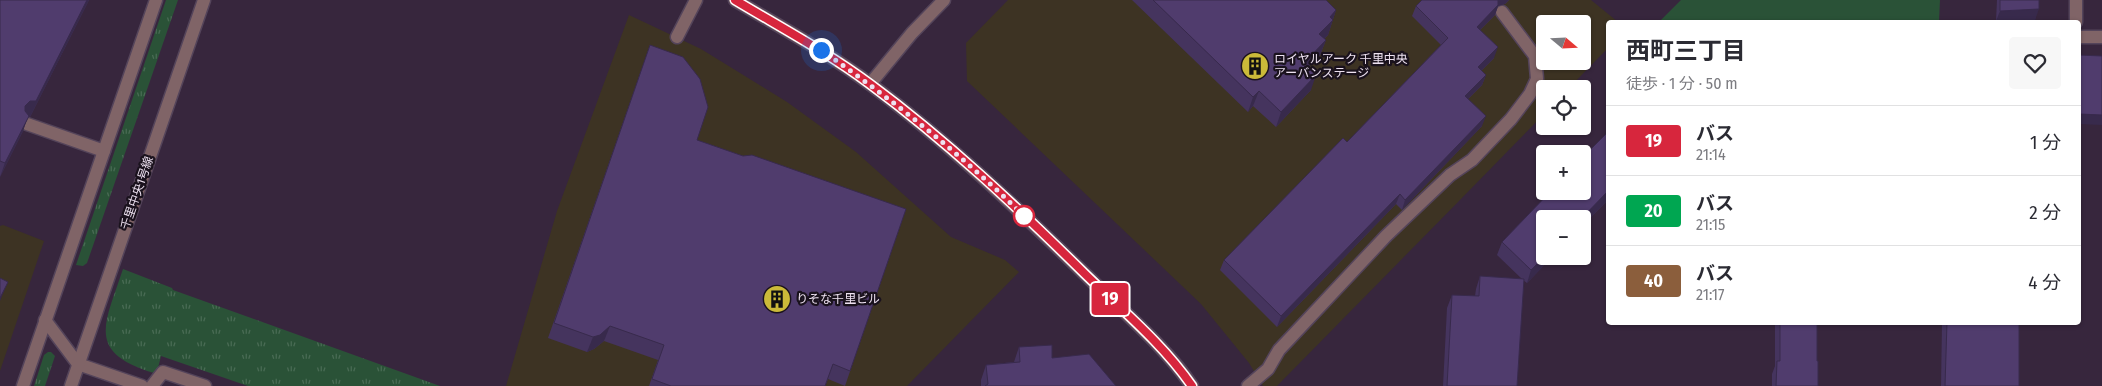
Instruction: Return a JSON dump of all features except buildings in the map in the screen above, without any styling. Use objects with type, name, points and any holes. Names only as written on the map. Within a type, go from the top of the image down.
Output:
[{"type":"street","points":[[23,386],[156,0]]},
{"type":"street","name":"千里中央1号線","points":[[70,386],[204,0]]},
{"type":"street","points":[[677,37],[696,0]]},
{"type":"street","points":[[735,0],[821,50],[870,84],[981,175],[1143,330],[1192,386]]},
{"type":"street","points":[[870,84],[912,33],[944,0]]},
{"type":"street","points":[[2076,0],[2076,20]]},
{"type":"street","points":[[1248,386],[1268,369],[1279,350],[1386,236],[1450,175],[1472,160],[1511,119],[1530,94],[1537,79],[1535,56],[1502,12]]},
{"type":"street","points":[[2081,37],[2102,38]]},
{"type":"street","points":[[27,124],[104,151]]},
{"type":"street","points":[[45,320],[78,364],[142,386]]},
{"type":"street","points":[[152,386],[163,372],[205,386]]},
{"type":"shaded area","points":[[1008,0],[1591,0],[1616,20],[1606,20],[1606,50],[1591,65],[1591,15],[1536,15],[1536,70],[1587,70],[1577,80],[1536,80],[1536,122],[1277,386],[1263,386],[1249,363],[1201,304],[967,81],[966,43]]},
{"type":"shaded area","points":[[629,15],[701,49],[787,102],[856,152],[951,237],[1005,260],[1019,272],[907,386],[506,386],[557,211]]},
{"type":"shaded area","points":[[3,225],[44,241],[0,371],[0,226]]},
{"type":"green space","points":[[166,0],[178,0],[87,263],[83,266],[76,265]]},
{"type":"green space","points":[[1681,0],[1940,0],[1939,20],[1661,20]]},
{"type":"green space","points":[[123,269],[173,290],[440,386],[248,386],[161,356],[158,368],[154,373],[132,365],[118,356],[109,345],[106,334],[107,321]]},
{"type":"green space","points":[[48,352],[55,356],[45,386],[34,386],[44,355]]},
{"type":"bus line","name":"19","points":[[735,0],[821,50],[870,84],[950,148],[981,175],[1143,330],[1186,376],[1192,386]]},
{"type":"place","name":"ロイヤルアーク 千里中央 アーバンステージ","points":[[1255,66]]},
{"type":"place","name":"りそな千里ビル","points":[[777,299]]},
{"type":"route","points":[[821,50],[870,84],[950,148],[1024,216]]}]
